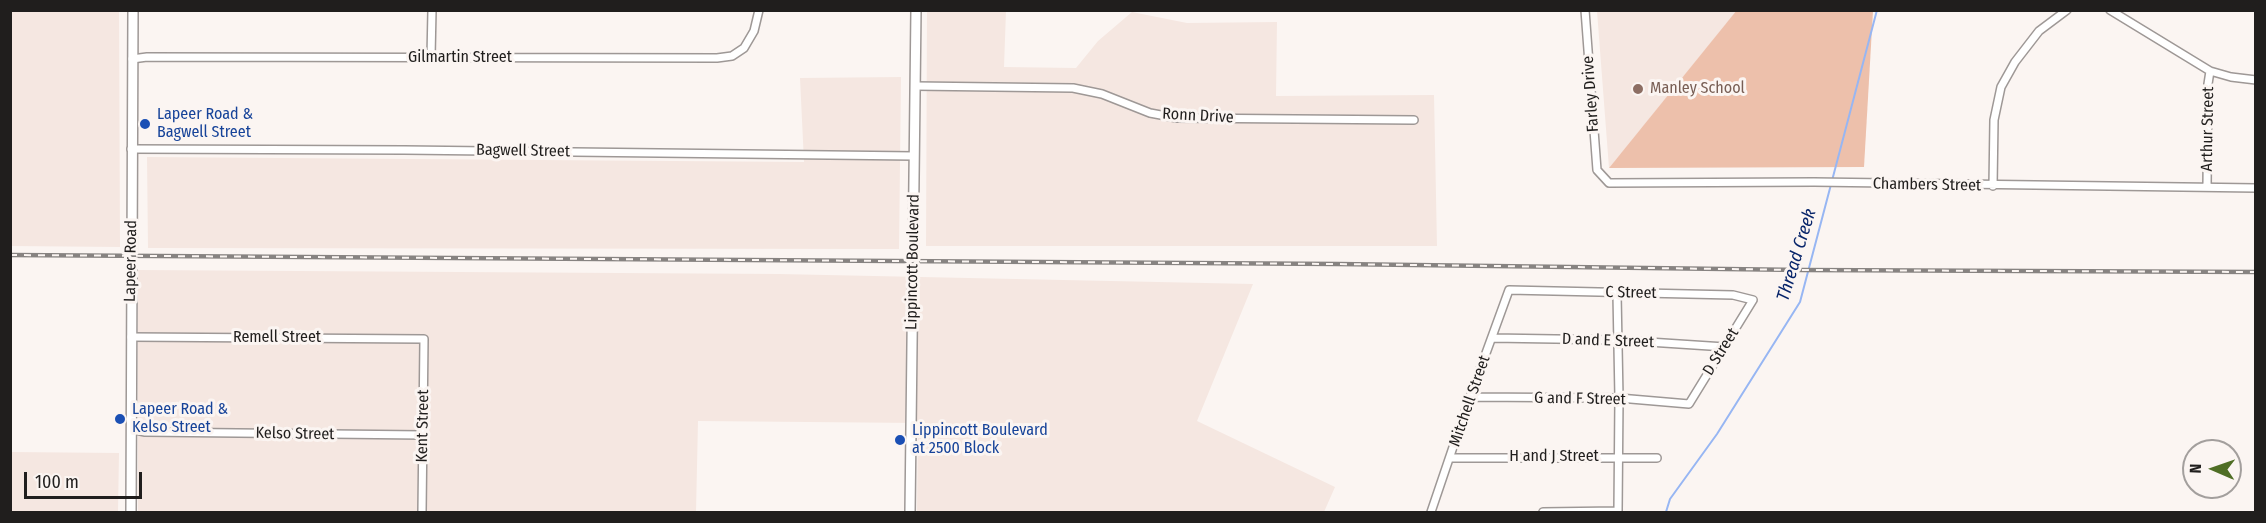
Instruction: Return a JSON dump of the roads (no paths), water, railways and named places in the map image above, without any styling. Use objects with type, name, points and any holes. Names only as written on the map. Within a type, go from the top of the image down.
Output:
[{"type":"main road","name":"Lapeer Road","points":[[130,513],[133,10]]},
{"type":"main road","name":"Lippincott Boulevard","points":[[909,513],[916,10]]},
{"type":"street","points":[[431,57],[432,10]]},
{"type":"street","name":"Gilmartin Street","points":[[132,59],[147,57],[717,58],[732,56],[744,48],[754,32],[759,10]]},
{"type":"street","name":"Farley Drive","points":[[1585,10],[1596,170],[1601,177]]},
{"type":"street","points":[[1993,186],[1994,120],[2001,87],[2015,62],[2039,30],[2067,10]]},
{"type":"street","points":[[2110,10],[2210,71],[2231,77],[2256,80]]},
{"type":"street","name":"Arthur Street","points":[[2207,187],[2210,71]]},
{"type":"street","name":"Ronn Drive","points":[[915,86],[1073,88],[1102,94],[1150,112],[1177,118],[1414,120]]},
{"type":"street","name":"Bagwell Street","points":[[131,149],[914,156]]},
{"type":"street","name":"Chambers Street","points":[[1601,177],[1609,183],[1815,182],[2256,188]]},
{"type":"street","name":"C Street","points":[[1509,290],[1733,295],[1753,300]]},
{"type":"street","name":"Mitchell Street","points":[[1431,513],[1509,290]]},
{"type":"street","points":[[1543,513],[1618,511],[1617,294]]},
{"type":"street","name":"D Street","points":[[1689,404],[1753,300]]},
{"type":"street","name":"Remell Street","points":[[131,337],[424,339]]},
{"type":"street","name":"D and E Street","points":[[1492,338],[1618,340],[1725,347]]},
{"type":"street","name":"Kent Street","points":[[422,513],[424,339]]},
{"type":"street","name":"G and F Street","points":[[1470,398],[1619,398],[1689,404]]},
{"type":"street","name":"Kelso Street","points":[[131,429],[145,432],[423,435]]},
{"type":"street","name":"H and J Street","points":[[1450,458],[1657,458]]},
{"type":"waterway","name":"Thread Creek","points":[[1666,512],[1670,499],[1717,434],[1800,302],[1877,10]]},
{"type":"railway","points":[[10,255],[2256,272]]},
{"type":"place","name":"Manley School","points":[[1638,89]]},
{"type":"place","name":"Lapeer Road & Bagwell Street","points":[[145,124]]},
{"type":"place","name":"Lapeer Road & Kelso Street","points":[[120,419]]},
{"type":"place","name":"Lippincott Boulevard at 2500 Block","points":[[900,440]]}]
